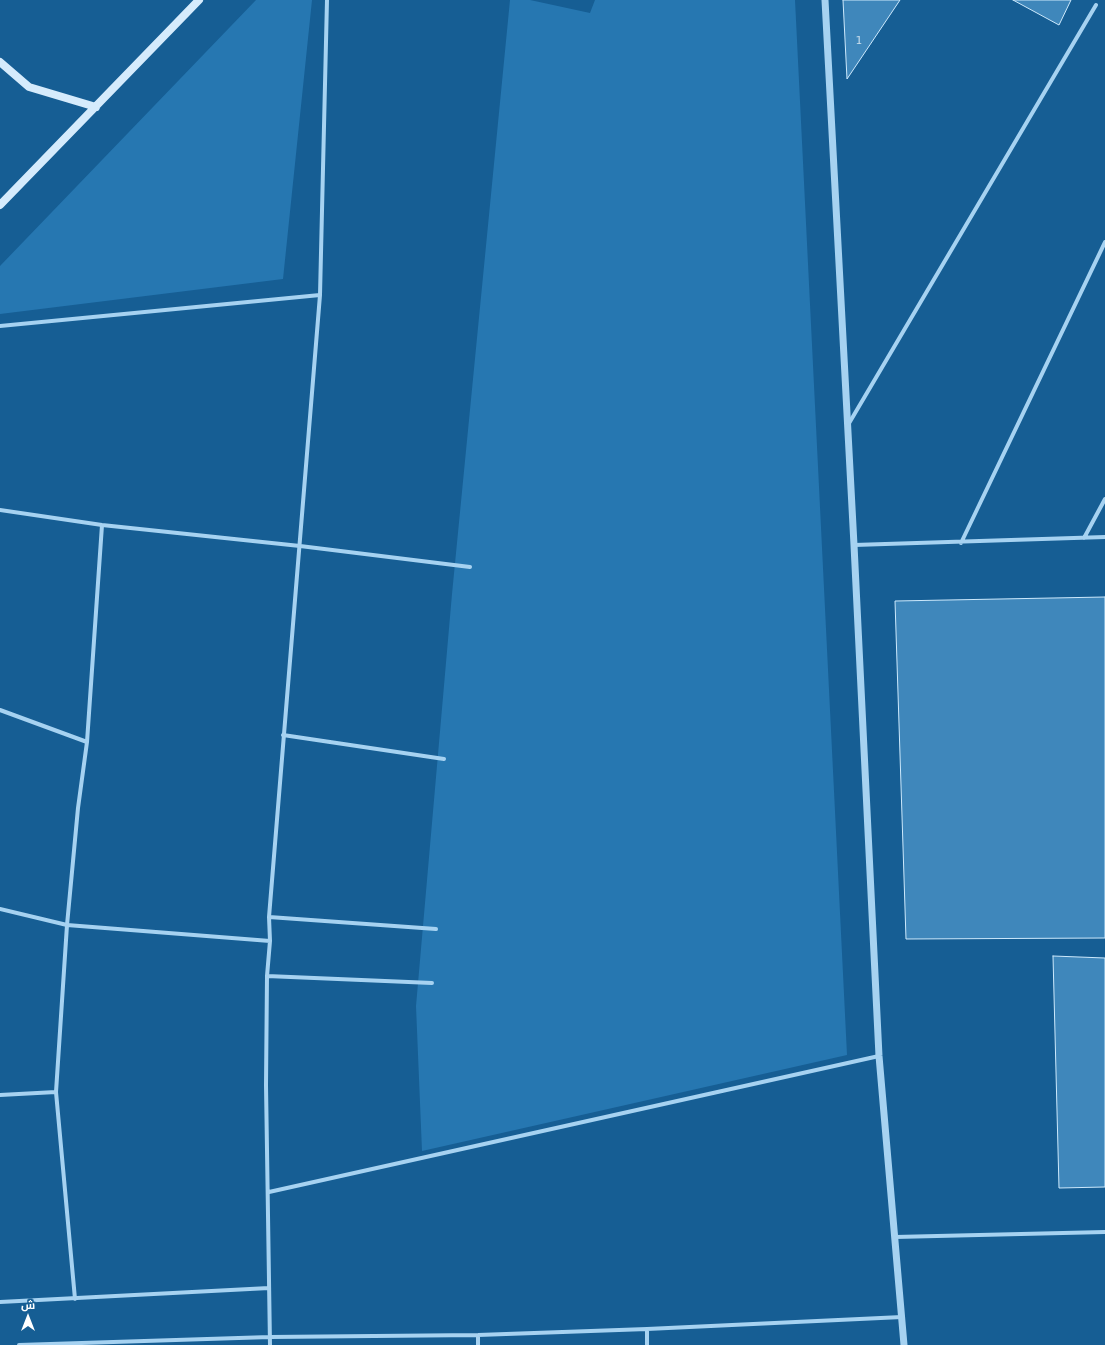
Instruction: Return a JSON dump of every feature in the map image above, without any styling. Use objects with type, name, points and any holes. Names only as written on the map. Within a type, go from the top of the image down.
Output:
[{"type":"main road","points":[[0,205],[199,0]]},
{"type":"main road","points":[[0,62],[29,87],[96,107]]},
{"type":"street","points":[[270,1345],[269,1192],[266,1085],[267,976],[270,941],[269,917],[320,295],[327,0]]},
{"type":"street","points":[[825,0],[854,545],[878,1056],[904,1345]]},
{"type":"street","points":[[848,426],[1096,5]]},
{"type":"street","points":[[961,543],[1105,242]]},
{"type":"street","points":[[0,326],[320,295]]},
{"type":"street","points":[[1084,538],[1105,499]]},
{"type":"street","points":[[0,510],[102,525],[300,546],[470,568]]},
{"type":"street","points":[[75,1299],[56,1092],[67,925],[78,808],[87,742],[102,525]]},
{"type":"street","points":[[854,545],[961,543],[1105,537]]},
{"type":"street","points":[[0,710],[87,742]]},
{"type":"street","points":[[283,735],[444,759]]},
{"type":"street","points":[[0,909],[67,925],[270,941]]},
{"type":"street","points":[[269,917],[436,929]]},
{"type":"street","points":[[267,976],[432,983]]},
{"type":"street","points":[[269,1192],[878,1056]]},
{"type":"street","points":[[0,1095],[56,1092]]},
{"type":"street","points":[[894,1237],[1105,1232]]},
{"type":"street","points":[[0,1302],[269,1288]]},
{"type":"street","points":[[18,1345],[270,1337],[478,1335],[902,1317]]},
{"type":"street","points":[[647,1329],[648,1345]]},
{"type":"street","points":[[478,1335],[478,1345]]},
{"type":"shaded area","points":[[256,0],[312,0],[283,279],[0,314],[0,266]]},
{"type":"shaded area","points":[[510,0],[530,0],[590,13],[595,0],[795,0],[847,1055],[422,1151],[416,1006],[452,594]]},
{"type":"building","points":[[843,0],[900,0],[847,79]]},
{"type":"building","points":[[1013,0],[1071,0],[1059,25]]},
{"type":"building","points":[[1105,597],[1105,938],[906,939],[895,601]]},
{"type":"building","points":[[1053,956],[1105,958],[1105,1187],[1059,1188]]}]
